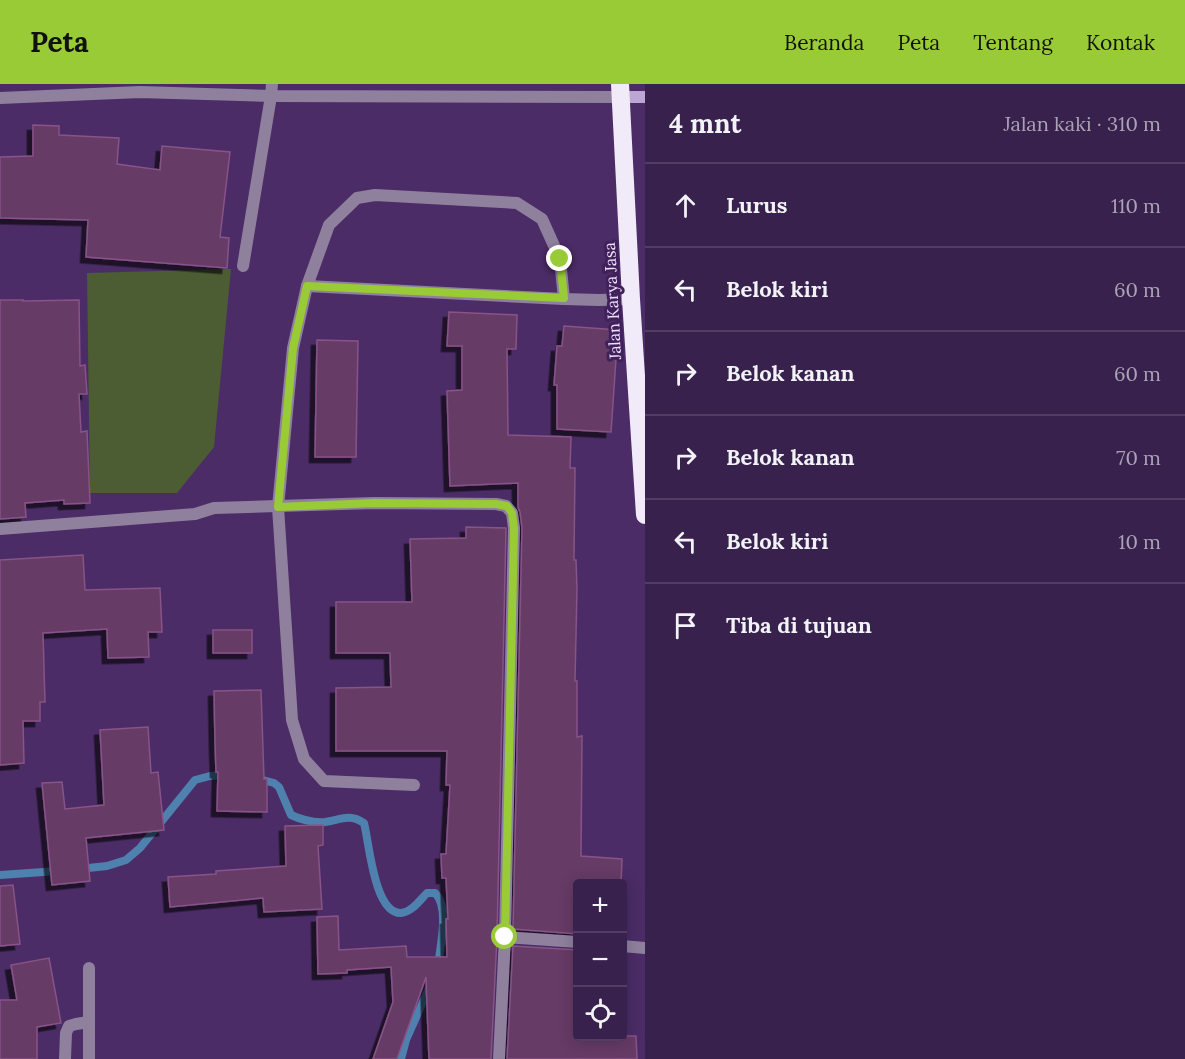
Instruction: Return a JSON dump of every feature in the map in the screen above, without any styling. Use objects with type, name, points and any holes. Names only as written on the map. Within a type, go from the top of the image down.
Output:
[{"type":"highway","name":"Jalan Karya Jasa","points":[[620,91],[645,515]]},
{"type":"street","points":[[0,98],[140,88],[620,91],[645,97]]},
{"type":"street","points":[[243,266],[272,90]]},
{"type":"street","points":[[414,785],[324,781],[304,759],[292,720],[278,507],[293,348],[307,286],[330,225],[357,198],[375,195],[517,203],[542,219],[560,259],[564,298]]},
{"type":"street","points":[[307,286],[599,300],[631,299]]},
{"type":"street","points":[[0,529],[195,514],[214,508],[374,503],[507,506],[512,513],[514,528],[505,937],[499,1059]]},
{"type":"street","points":[[505,937],[573,942]]},
{"type":"street","points":[[627,946],[645,948]]},
{"type":"street","points":[[89,968],[89,1059]]},
{"type":"street","points":[[65,1059],[66,1033],[69,1026],[88,1022]]},
{"type":"green space","points":[[231,269],[214,447],[177,493],[90,493],[87,273]]},
{"type":"building","points":[[33,125],[59,126],[59,135],[119,138],[117,164],[160,170],[162,146],[230,152],[220,237],[229,238],[227,268],[86,257],[88,220],[0,218],[0,157],[33,156]]},
{"type":"building","points":[[0,300],[79,300],[80,366],[85,365],[87,394],[79,394],[81,432],[87,431],[90,503],[64,504],[64,500],[25,503],[26,517],[0,519]]},
{"type":"building","points":[[449,312],[517,315],[516,349],[507,349],[508,435],[571,437],[570,468],[575,468],[577,737],[582,736],[581,856],[622,859],[621,879],[573,879],[573,934],[513,929],[522,528],[518,507],[518,483],[450,486],[447,391],[462,390],[462,346],[447,346]]},
{"type":"building","points":[[564,326],[618,330],[611,432],[557,429],[557,385],[554,385],[557,346],[562,346]]},
{"type":"building","points":[[317,340],[358,341],[356,457],[315,457]]},
{"type":"building","points":[[466,527],[506,528],[497,937],[491,1059],[429,1059],[426,977],[397,1059],[373,1059],[393,1002],[391,967],[318,974],[317,917],[338,916],[339,950],[406,946],[407,957],[447,957],[446,878],[442,878],[441,854],[446,854],[450,785],[446,785],[447,751],[336,751],[336,688],[391,687],[390,653],[336,653],[336,602],[412,602],[410,539],[466,538]]},
{"type":"building","points":[[83,555],[85,590],[160,588],[162,632],[148,632],[149,657],[108,658],[107,629],[43,633],[45,702],[40,702],[40,721],[23,721],[24,763],[0,765],[0,560]]},
{"type":"building","points":[[213,630],[252,630],[252,653],[213,653]]},
{"type":"building","points":[[261,690],[267,812],[217,811],[218,772],[216,772],[214,691]]},
{"type":"building","points":[[148,727],[151,773],[158,772],[164,830],[86,838],[90,881],[52,885],[42,783],[62,782],[65,809],[104,805],[100,730]]},
{"type":"building","points":[[323,825],[323,845],[318,846],[322,909],[264,912],[263,898],[170,907],[168,877],[286,866],[285,826]]},
{"type":"building","points":[[13,885],[20,944],[0,946],[0,886]]},
{"type":"building","points":[[513,946],[573,950],[573,1041],[627,1041],[627,1036],[636,1036],[637,1059],[507,1059]]},
{"type":"building","points":[[49,958],[61,1023],[37,1027],[37,1059],[0,1059],[0,1000],[17,1000],[11,965]]},
{"type":"waterway","points":[[79,869],[107,866],[126,860],[140,848],[195,780],[227,775]]},
{"type":"waterway","points":[[259,779],[274,783],[279,787],[291,815],[295,817],[320,822],[354,818],[364,823],[374,875],[385,902],[392,910],[405,912],[416,905],[427,893],[435,893],[440,899],[443,917],[438,966]]},
{"type":"waterway","points":[[0,875],[58,871]]},
{"type":"waterway","points":[[401,1059],[406,1040],[430,986]]},
{"type":"route","points":[[505,937],[514,528],[512,513],[507,506],[496,504],[374,503],[278,507],[293,348],[307,286],[564,298],[560,259]]}]
